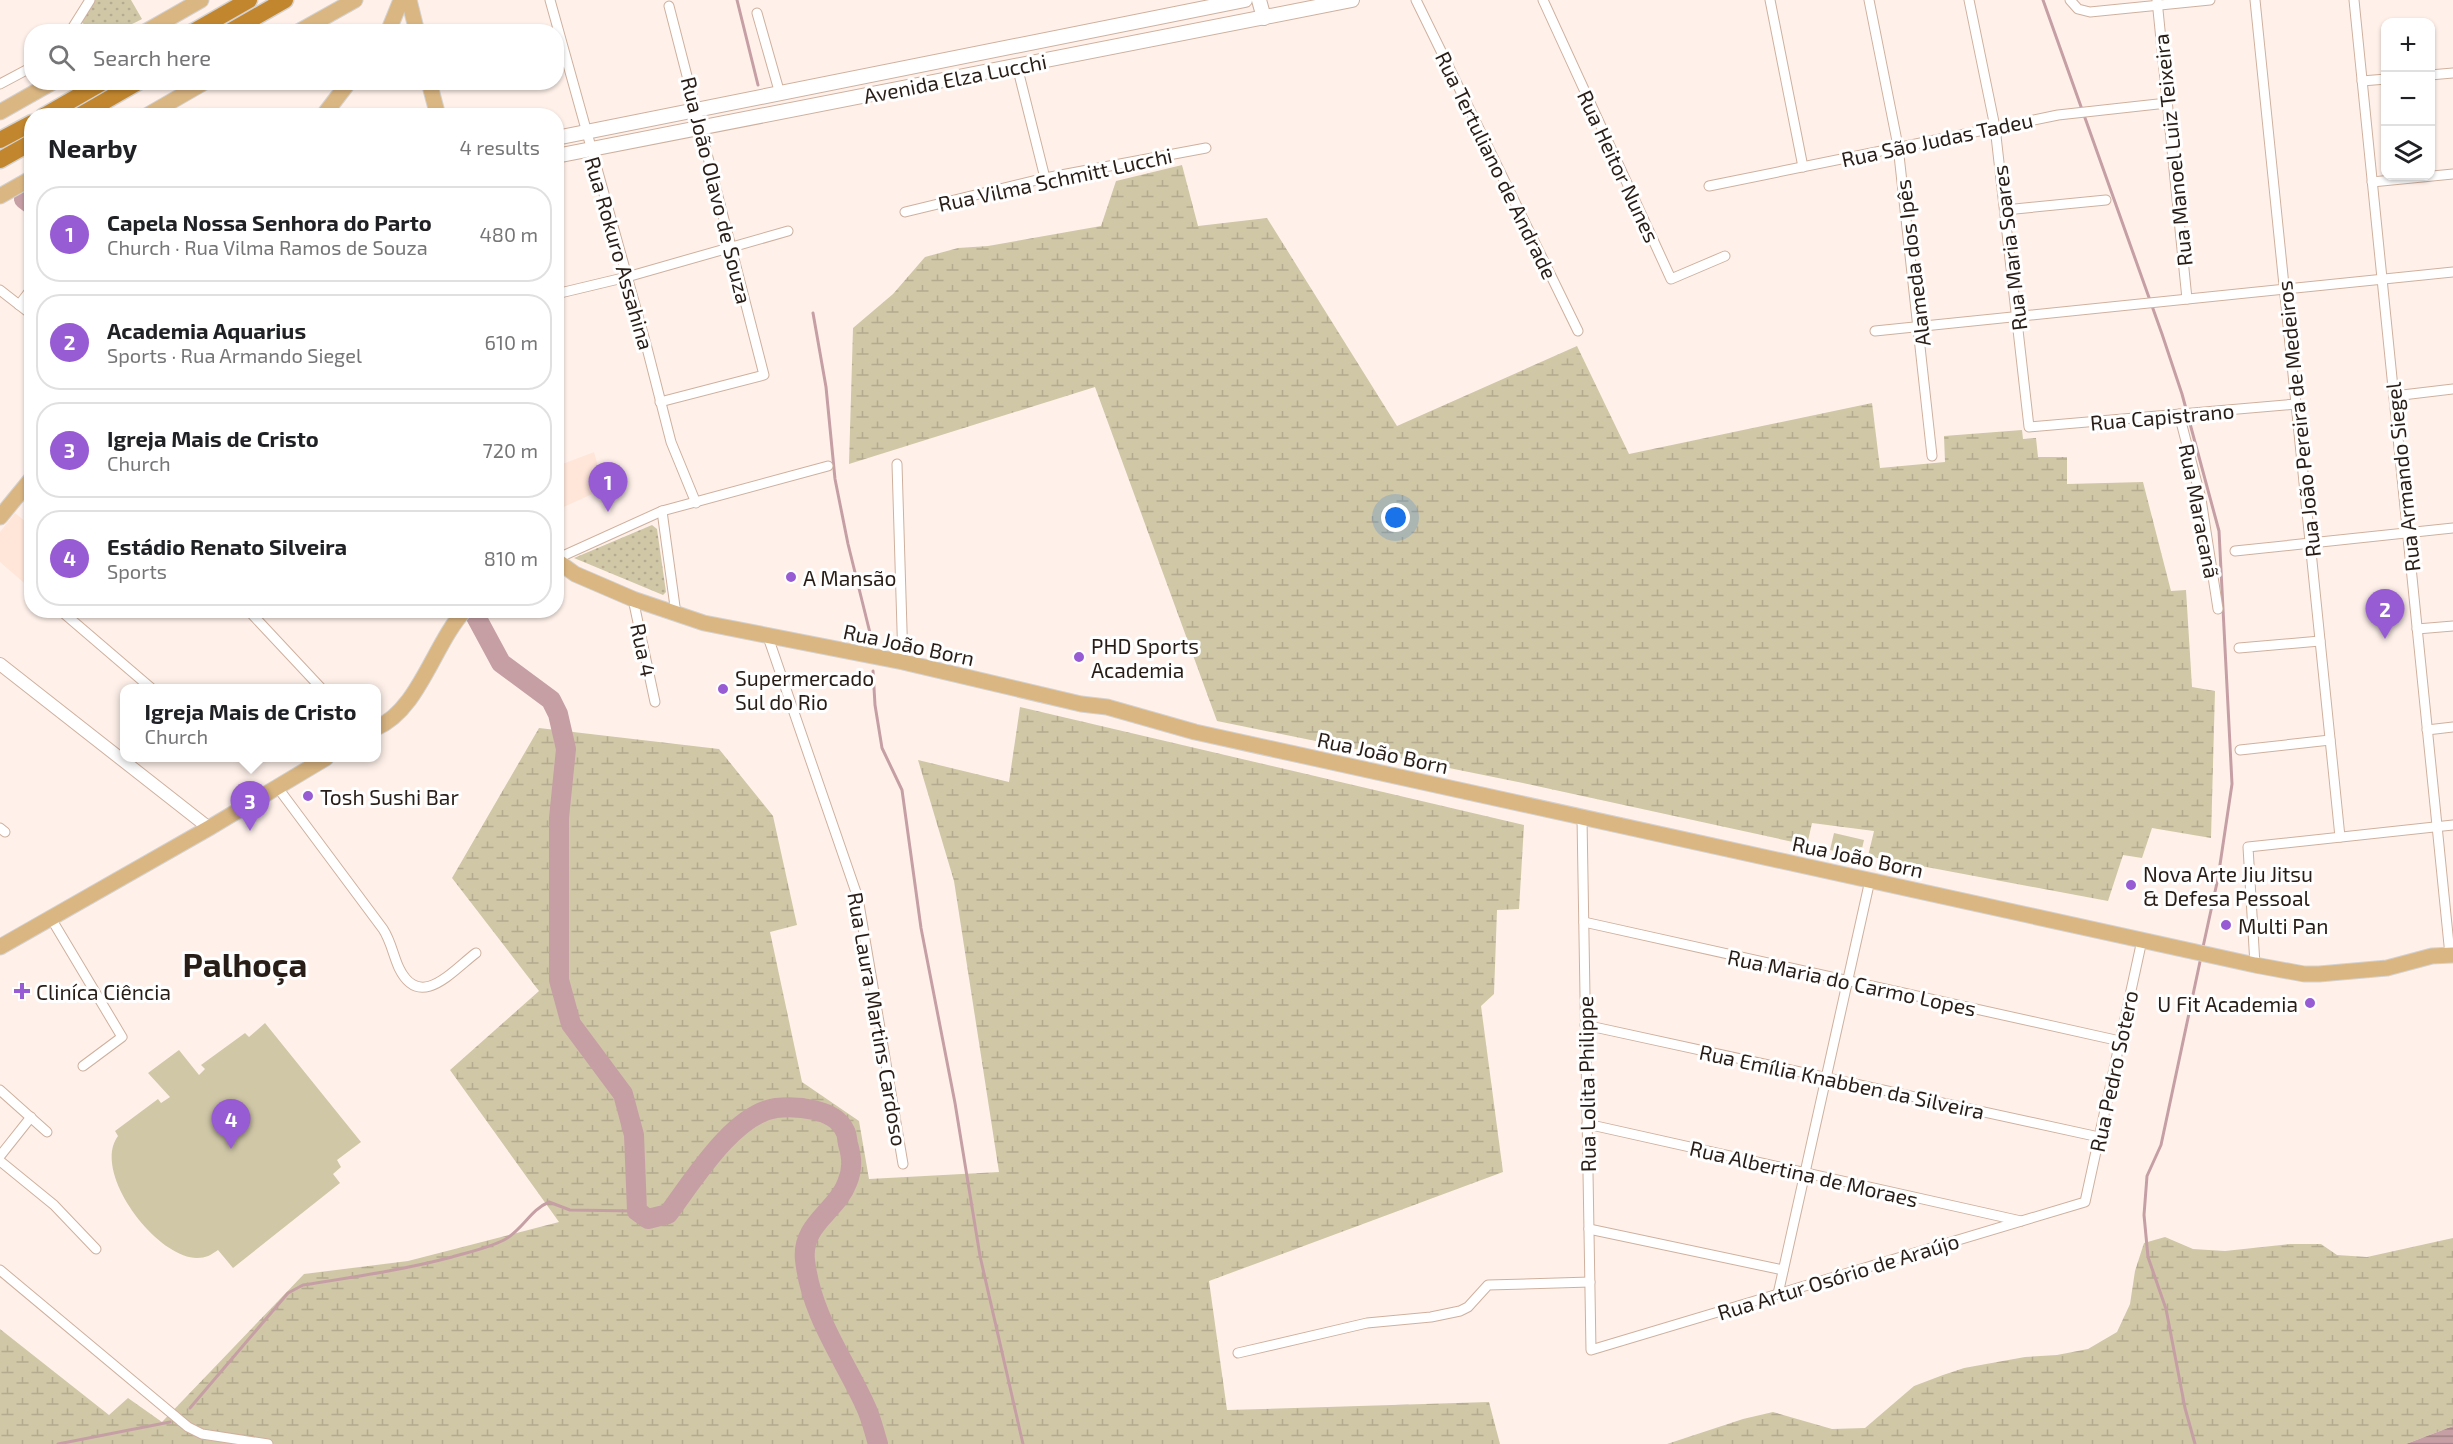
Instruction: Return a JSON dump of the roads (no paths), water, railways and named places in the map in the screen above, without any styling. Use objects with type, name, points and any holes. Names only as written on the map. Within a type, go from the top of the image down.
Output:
[{"type":"highway","points":[[207,24],[249,0]]},
{"type":"highway","points":[[243,24],[285,0]]},
{"type":"highway","points":[[58,108],[89,90]]},
{"type":"highway","points":[[93,108],[124,90]]},
{"type":"highway","points":[[0,140],[24,127]]},
{"type":"highway","points":[[0,160],[24,146]]},
{"type":"main road","points":[[159,24],[201,0]]},
{"type":"main road","points":[[312,24],[355,0]]},
{"type":"main road","points":[[391,24],[401,0]]},
{"type":"main road","points":[[409,0],[415,24]]},
{"type":"main road","name":"Avenida Elza Lucchi","points":[[564,136],[1245,0]]},
{"type":"main road","points":[[1259,0],[1264,18]]},
{"type":"main road","name":"Avenida Elza Lucchi","points":[[564,155],[1352,0]]},
{"type":"main road","points":[[0,112],[39,90]]},
{"type":"main road","points":[[160,108],[191,90]]},
{"type":"main road","points":[[329,108],[343,90]]},
{"type":"main road","points":[[431,90],[436,108]]},
{"type":"main road","points":[[0,196],[24,182]]},
{"type":"main road","points":[[0,517],[24,488]]},
{"type":"main road","points":[[564,565],[575,574]]},
{"type":"main road","points":[[564,573],[575,574]]},
{"type":"main road","name":"Rua João Born","points":[[575,574],[633,599],[704,623],[903,662],[1081,704],[1107,707],[1195,732],[2255,965],[2304,974],[2319,974],[2386,968],[2432,956],[2451,955]]},
{"type":"main road","points":[[381,726],[414,692],[458,618]]},
{"type":"main road","points":[[0,947],[52,920],[320,762]]},
{"type":"street","points":[[75,24],[90,0]]},
{"type":"street","name":"Rua Rokuro Assahina","points":[[550,0],[557,24]]},
{"type":"street","name":"Rua Tertuliano de Andrade","points":[[1416,0],[1578,331]]},
{"type":"street","name":"Rua Heitor Nunes","points":[[1543,0],[1671,279],[1725,256]]},
{"type":"street","points":[[1770,0],[1803,167]]},
{"type":"street","name":"Alameda dos Ipês","points":[[1869,0],[1898,146],[1932,456]]},
{"type":"street","name":"Rua Maria Soares","points":[[1969,0],[1995,127],[2018,317],[2028,427]]},
{"type":"street","points":[[2070,0],[2078,9],[2090,12],[2158,3],[2210,0]]},
{"type":"street","name":"Rua João Pereira de Medeiros","points":[[2255,0],[2340,837]]},
{"type":"street","name":"Rua Armando Siegel","points":[[2354,0],[2451,955]]},
{"type":"street","name":"Rua Manoel Luiz Teixeira","points":[[2158,3],[2187,299]]},
{"type":"street","name":"Rua João Olavo de Souza","points":[[660,402],[764,375],[669,6]]},
{"type":"street","points":[[757,13],[780,94]]},
{"type":"street","name":"Rua Rokuro Assahina","points":[[564,51],[671,442],[696,503]]},
{"type":"street","points":[[1017,66],[1046,178]]},
{"type":"street","points":[[0,84],[24,71]]},
{"type":"street","points":[[2435,75],[2453,73]]},
{"type":"street","points":[[2362,81],[2381,79]]},
{"type":"street","name":"Rua São Judas Tadeu","points":[[1709,186],[1898,146],[2077,112],[2167,103]]},
{"type":"street","name":"Rua Vilma Schmitt Lucchi","points":[[904,212],[1046,178],[1206,148]]},
{"type":"street","points":[[2372,182],[2453,174]]},
{"type":"street","points":[[2005,210],[2106,200]]},
{"type":"street","points":[[564,292],[732,249],[788,231]]},
{"type":"street","points":[[1875,331],[2453,272]]},
{"type":"street","points":[[0,290],[24,309]]},
{"type":"street","points":[[19,305],[24,298]]},
{"type":"street","points":[[2394,396],[2453,389]]},
{"type":"street","name":"Rua Capistrano","points":[[2028,427],[2296,404]]},
{"type":"street","name":"Rua Maracanã","points":[[2180,414],[2201,499],[2218,609]]},
{"type":"street","points":[[897,464],[903,662]]},
{"type":"street","points":[[564,555],[662,511],[828,466]]},
{"type":"street","points":[[662,511],[676,614]]},
{"type":"street","points":[[2235,551],[2453,528]]},
{"type":"street","name":"Rua 4","points":[[633,599],[655,702]]},
{"type":"street","points":[[69,618],[146,684]]},
{"type":"street","points":[[255,618],[317,684]]},
{"type":"street","points":[[2417,629],[2453,626]]},
{"type":"street","name":"Rua Laura Martins Cardoso","points":[[768,637],[858,898],[903,1164]]},
{"type":"street","points":[[2239,648],[2320,641]]},
{"type":"street","points":[[0,664],[120,754]]},
{"type":"street","points":[[2427,730],[2453,727]]},
{"type":"street","points":[[2240,750],[2330,740]]},
{"type":"street","points":[[129,762],[209,828]]},
{"type":"street","points":[[278,788],[383,929],[406,981],[415,987],[432,987],[476,953]]},
{"type":"street","name":"Rua Lolita Philippe","points":[[1582,818],[1591,1350]]},
{"type":"street","points":[[2255,965],[2248,847],[2453,825]]},
{"type":"street","points":[[1778,1294],[1870,880]]},
{"type":"street","points":[[52,920],[122,1037],[83,1066]]},
{"type":"street","name":"Rua Maria do Carmo Lopes","points":[[1584,922],[2120,1041]]},
{"type":"street","name":"Rua Pedro Sotero","points":[[2085,1202],[2142,940]]},
{"type":"street","name":"Rua Emília Knabben da Silveira","points":[[1585,1025],[2099,1137]]},
{"type":"street","points":[[0,1090],[47,1132]]},
{"type":"street","points":[[31,1117],[0,1158],[54,1205],[96,1249]]},
{"type":"street","name":"Rua Albertina de Moraes","points":[[1587,1124],[2021,1221]]},
{"type":"street","name":"Rua Artur Osório de Araújo","points":[[1591,1350],[2085,1202]]},
{"type":"street","points":[[1589,1229],[1783,1270]]},
{"type":"street","points":[[0,1270],[188,1427],[202,1434],[268,1444]]},
{"type":"street","points":[[1238,1353],[1373,1322],[1431,1317],[1460,1311],[1468,1307],[1488,1285],[1590,1282]]},
{"type":"waterway","points":[[737,0],[758,85]]},
{"type":"waterway","points":[[2043,0],[2182,394],[2219,531],[2232,784],[2218,878],[2203,947]]},
{"type":"waterway","points":[[813,313],[826,387],[835,479],[870,633],[871,651]]},
{"type":"waterway","points":[[477,618],[501,663],[551,700],[558,714],[566,749],[559,818],[559,980],[571,1024],[623,1094],[634,1135],[637,1211],[648,1219],[668,1214],[715,1151],[744,1123],[760,1113],[776,1108],[804,1108],[824,1113],[840,1123],[847,1135],[851,1159],[850,1173],[842,1193],[808,1237],[805,1260],[808,1280],[821,1317],[867,1410],[878,1444]]},
{"type":"waterway","points":[[873,671],[875,705],[882,748],[902,790],[921,928],[955,1103],[980,1256],[1023,1444]]},
{"type":"waterway","points":[[2195,1444],[2185,1408],[2166,1309],[2148,1257],[2144,1215],[2147,1176],[2161,1145],[2201,957]]},
{"type":"waterway","points":[[190,1408],[288,1293],[303,1285],[415,1266],[485,1248],[510,1236],[536,1210],[549,1202],[570,1210],[637,1211]]},
{"type":"waterway","points":[[58,1444],[170,1422]]},
{"type":"place","name":"Capela Nossa Senhora do Parto","points":[[608,512]]},
{"type":"place","name":"A Mansão","points":[[791,577]]},
{"type":"place","name":"Academia Aquarius","points":[[2385,639]]},
{"type":"place","name":"PHD Sports Academia","points":[[1079,657]]},
{"type":"place","name":"Supermercado Sul do Rio","points":[[723,689]]},
{"type":"place","name":"Tosh Sushi Bar","points":[[308,796]]},
{"type":"place","name":"Igreja Mais de Cristo","points":[[250,831]]},
{"type":"place","name":"Nova Arte Jiu Jitsu & Defesa Pessoal","points":[[2131,885]]},
{"type":"place","name":"Multi Pan","points":[[2226,925]]},
{"type":"place","name":"Cliníca Ciência","points":[[22,991]]},
{"type":"place","name":"U Fit Academia","points":[[2310,1003]]},
{"type":"place","name":"Estádio Renato Silveira","points":[[231,1149]]},
{"type":"district","name":"Palhoça","points":[[245,964]]}]
